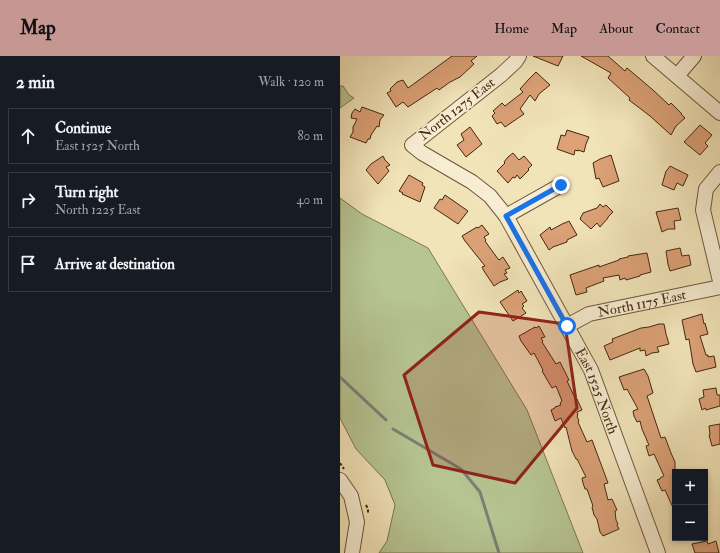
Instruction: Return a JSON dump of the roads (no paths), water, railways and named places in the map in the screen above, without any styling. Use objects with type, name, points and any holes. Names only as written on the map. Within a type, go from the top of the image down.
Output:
[{"type":"street","name":"North 1275 East","points":[[412,144],[500,75],[515,62],[519,56]]},
{"type":"street","points":[[653,56],[720,113]]},
{"type":"street","points":[[677,76],[694,56]]},
{"type":"street","name":"East 1525 North","points":[[412,144],[422,153],[472,182],[490,196],[506,216],[591,370],[658,553]]},
{"type":"street","points":[[720,172],[706,189],[703,210],[720,281]]},
{"type":"street","points":[[506,216],[561,185]]},
{"type":"street","name":"North 1175 East","points":[[567,326],[589,314],[720,287]]},
{"type":"street","points":[[340,480],[351,496],[357,522],[352,553]]},
{"type":"waterway","points":[[340,377],[386,420]]},
{"type":"waterway","points":[[393,429],[461,469],[480,492],[499,553]]}]
